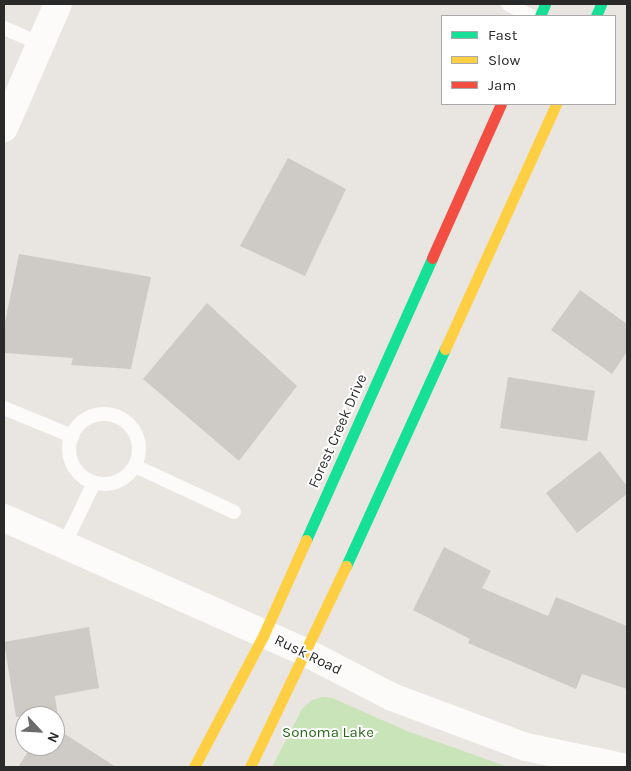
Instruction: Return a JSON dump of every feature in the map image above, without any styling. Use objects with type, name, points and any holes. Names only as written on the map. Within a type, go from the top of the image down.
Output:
[{"type":"street","points":[[4,128],[58,4]]},
{"type":"street","name":"Forest Creek Drive","points":[[194,767],[264,634],[501,105]]},
{"type":"street","points":[[250,767],[307,653],[556,105]]},
{"type":"street","name":"Rusk Road","points":[[4,518],[307,653],[392,697],[517,744],[622,767]]},
{"type":"lane","points":[[508,4],[529,15]]},
{"type":"lane","points":[[4,28],[41,44]]},
{"type":"lane","points":[[4,408],[72,436]]},
{"type":"lane","points":[[108,415],[119,418],[135,433],[139,455],[135,466],[118,482],[94,483],[84,478],[73,464],[69,447],[72,436],[78,426],[92,417],[108,415]]},
{"type":"lane","points":[[135,466],[234,512]]},
{"type":"lane","points":[[64,545],[94,483]]},
{"type":"green space","name":"Sonoma Lake","points":[[322,697],[332,698],[407,731],[508,767],[272,767],[302,709],[311,701]]},
{"type":"building","points":[[288,158],[346,189],[305,276],[240,246]]},
{"type":"building","points":[[19,254],[151,277],[131,369],[71,365],[73,358],[4,353],[4,327]]},
{"type":"building","points":[[580,290],[627,324],[627,352],[612,374],[551,330]]},
{"type":"building","points":[[207,303],[297,386],[239,461],[143,379]]},
{"type":"building","points":[[508,377],[595,391],[587,441],[500,428]]},
{"type":"building","points":[[600,451],[627,486],[627,494],[577,533],[546,493]]},
{"type":"building","points":[[444,547],[491,571],[482,588],[548,616],[556,597],[627,626],[627,689],[582,674],[576,689],[468,643],[470,639],[413,610]]},
{"type":"building","points":[[89,627],[99,688],[55,696],[56,706],[15,706],[15,711],[4,642]]},
{"type":"building","points":[[65,734],[116,767],[18,767],[25,756],[65,756]]},
{"type":"traffic: fast","points":[[540,15],[545,4]]},
{"type":"traffic: fast","points":[[596,15],[601,4]]},
{"type":"traffic: fast","points":[[306,540],[432,258]]},
{"type":"traffic: fast","points":[[346,566],[445,349]]},
{"type":"traffic: slow","points":[[445,349],[556,105]]},
{"type":"traffic: slow","points":[[194,767],[264,634],[306,540]]},
{"type":"traffic: slow","points":[[250,767],[346,566]]},
{"type":"traffic: jam","points":[[432,258],[501,105]]}]
